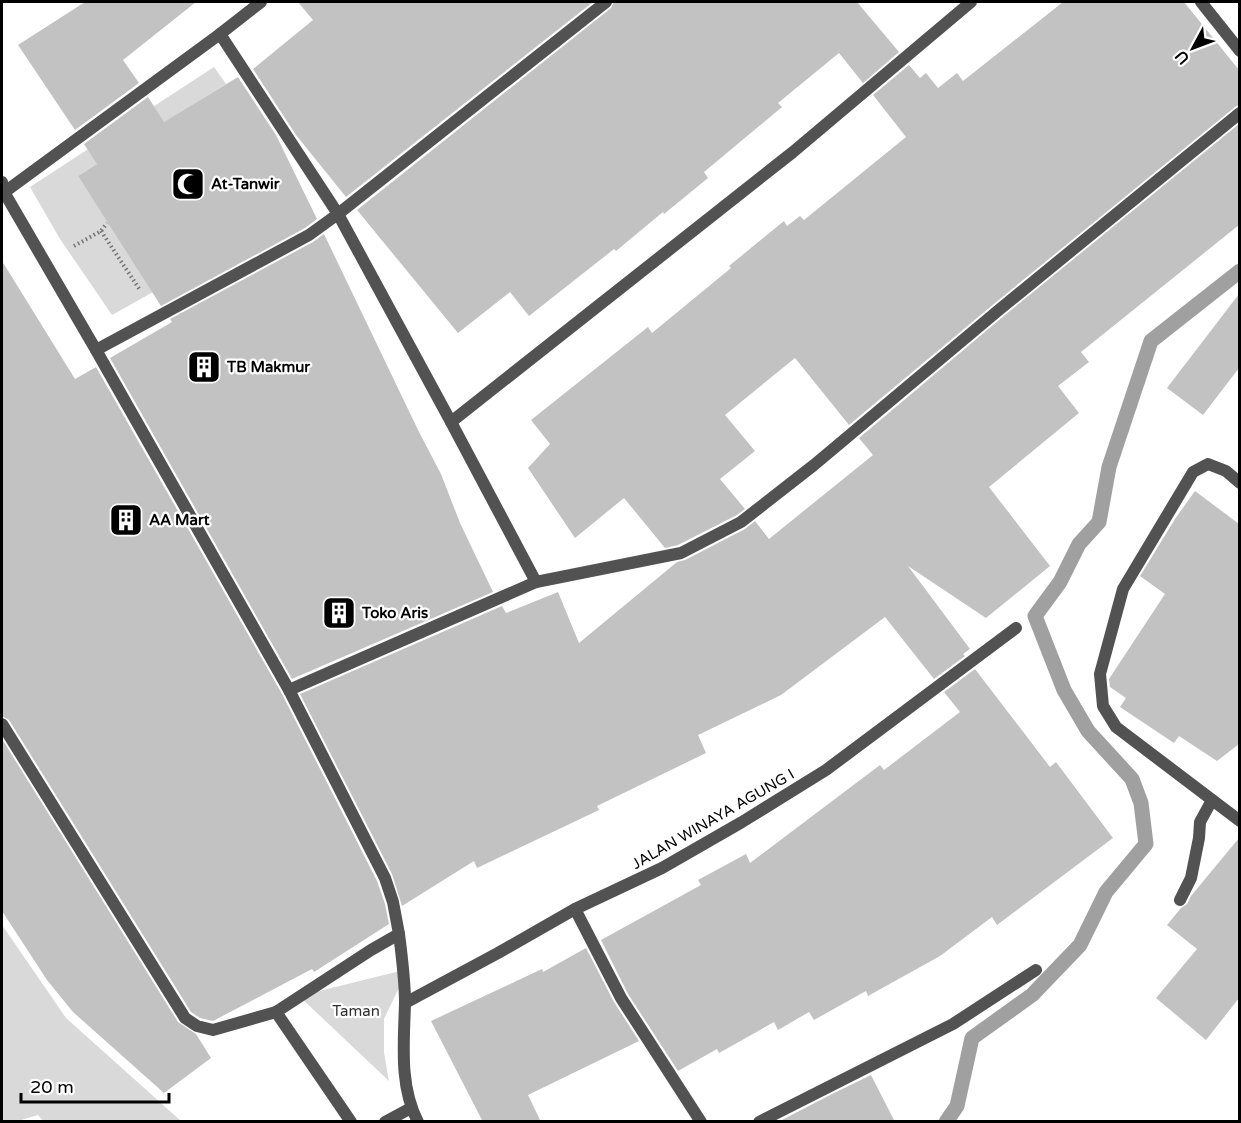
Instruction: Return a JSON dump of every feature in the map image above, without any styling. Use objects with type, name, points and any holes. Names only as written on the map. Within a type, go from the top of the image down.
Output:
[{"type":"street","points":[[261,2],[220,34],[2,190],[96,350],[289,690],[385,878],[393,902],[404,970],[404,1065],[411,1108],[418,1122]]},
{"type":"street","points":[[96,350],[309,235],[606,2]]},
{"type":"street","points":[[451,422],[793,152],[971,2]]},
{"type":"street","points":[[1201,2],[1239,51]]},
{"type":"street","points":[[220,34],[338,214],[536,582]]},
{"type":"street","points":[[289,690],[536,582],[681,553],[741,522],[814,465],[1239,113]]},
{"type":"street","points":[[1239,483],[1226,471],[1208,464],[1193,471],[1123,589],[1100,674],[1103,705],[1116,728],[1239,821]]},
{"type":"street","name":"JALAN WINAYA AGUNG I","points":[[405,1003],[574,909],[662,868],[742,822],[826,770],[1016,628]]},
{"type":"street","points":[[2,724],[184,1018],[197,1026],[213,1030],[276,1012],[370,950],[399,934]]},
{"type":"street","points":[[1180,900],[1191,878],[1200,822],[1212,800]]},
{"type":"street","points":[[574,909],[621,998],[700,1122]]},
{"type":"street","points":[[759,1122],[953,1024],[1036,970]]},
{"type":"street","points":[[276,1012],[351,1122]]},
{"type":"street","points":[[385,1122],[411,1108]]},
{"type":"path","points":[[45,264],[101,231],[107,223]]},
{"type":"green space","points":[[214,67],[226,84],[78,176],[144,278],[305,207],[112,315],[60,239],[30,187]]},
{"type":"green space","points":[[2,925],[66,1018],[181,1121],[44,1122],[38,1115],[18,1121],[2,1121]]},
{"type":"green space","name":"Taman","points":[[408,969],[384,1019],[384,1053],[389,1081],[299,996]]},
{"type":"building","points":[[85,2],[196,2],[123,60],[139,83],[75,130],[18,45]]},
{"type":"building","points":[[298,2],[593,2],[346,197],[296,135],[253,69],[313,20]]},
{"type":"building","points":[[614,2],[857,2],[899,52],[863,83],[839,53],[778,103],[782,107],[704,172],[708,178],[529,316],[510,292],[458,333],[357,210],[611,8]]},
{"type":"building","points":[[1063,2],[1184,2],[1239,70],[1239,105],[849,425],[795,358],[725,415],[755,451],[720,479],[745,509],[737,515],[678,545],[665,548],[624,498],[575,538],[528,468],[550,444],[531,420],[648,327],[652,333],[784,221],[787,226],[800,216],[804,220],[906,137],[873,95],[909,65],[920,78],[926,73],[938,88],[957,73],[963,81]]},
{"type":"building","name":"At-Tanwir","points":[[238,77],[276,135],[317,219],[305,228],[161,306],[78,176],[97,164],[84,144],[148,97],[164,122]]},
{"type":"building","points":[[1239,124],[1239,225],[1081,352],[1089,362],[1058,386],[1079,413],[989,487],[1050,566],[986,618],[908,566],[970,649],[963,654],[965,656],[934,679],[885,617],[781,695],[698,735],[706,753],[597,806],[599,810],[477,868],[474,861],[402,906],[392,874],[300,694],[502,606],[506,613],[558,592],[579,643],[677,562],[745,529],[755,521],[769,539],[873,455],[859,438],[1005,315]]},
{"type":"building","points":[[324,234],[441,474],[460,523],[493,592],[292,679],[110,358],[172,322],[170,319]]},
{"type":"building","points":[[2,261],[75,379],[96,367],[282,694],[377,881],[385,904],[389,924],[314,972],[312,969],[213,1021],[200,1018],[191,1012],[9,720],[2,716]]},
{"type":"building","points":[[1239,294],[1239,368],[1203,415],[1167,388]]},
{"type":"building","points":[[1195,491],[1239,524],[1239,744],[1217,761],[1179,736],[1174,743],[1120,707],[1126,698],[1110,687],[1109,679],[1165,594],[1140,576]]},
{"type":"building","points":[[975,669],[1050,767],[1056,762],[1113,838],[997,925],[992,917],[940,956],[868,996],[866,991],[814,1020],[809,1012],[778,1030],[774,1022],[719,1053],[717,1049],[678,1071],[628,994],[601,940],[701,885],[698,880],[746,854],[750,863],[880,765],[884,770],[960,712],[944,692]]},
{"type":"building","points":[[2,739],[178,1022],[196,1034],[211,1058],[164,1093],[73,1012],[47,980],[2,911]]},
{"type":"building","points":[[1239,838],[1239,998],[1206,1040],[1156,998],[1197,949],[1167,925],[1187,904],[1191,896]]},
{"type":"building","points":[[586,948],[614,1002],[639,1041],[528,1095],[541,1122],[483,1122],[431,1021],[542,969],[543,972]]},
{"type":"building","points":[[871,1075],[895,1122],[778,1122],[832,1094]]},
{"type":"waterway","points":[[946,1122],[957,1106],[972,1038],[1032,995],[1080,945],[1106,892],[1146,844],[1141,803],[1132,779],[1088,731],[1064,690],[1035,616],[1060,582],[1079,544],[1099,522],[1109,467],[1151,341],[1240,271]]},
{"type":"place","name":"At-Tanwir","points":[[188,184]]},
{"type":"place","name":"TB Makmur","points":[[204,367]]},
{"type":"place","name":"AA Mart","points":[[126,520]]},
{"type":"place","name":"Toko Aris","points":[[339,613]]}]
